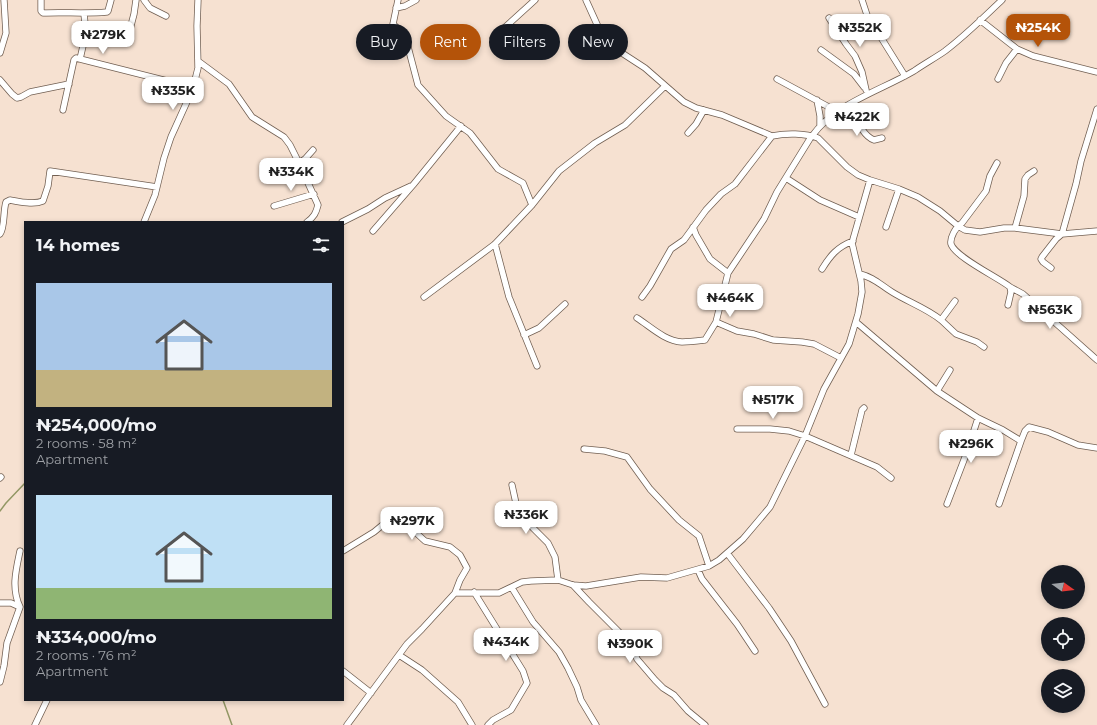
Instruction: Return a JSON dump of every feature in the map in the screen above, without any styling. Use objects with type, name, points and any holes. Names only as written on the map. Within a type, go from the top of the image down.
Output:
[{"type":"street","points":[[0,53],[6,33],[4,0]]},
{"type":"street","points":[[41,0],[41,11],[43,12],[84,14],[107,12],[111,0]]},
{"type":"street","points":[[128,36],[136,0]]},
{"type":"street","points":[[144,0],[150,8],[166,16]]},
{"type":"street","points":[[144,221],[157,187],[166,151],[190,95],[191,87],[195,80],[198,68],[198,0]]},
{"type":"street","points":[[398,0],[393,24],[403,34],[418,85],[446,116],[470,133],[498,169],[523,183],[532,205]]},
{"type":"street","points":[[396,8],[405,6],[416,0]]},
{"type":"street","points":[[507,24],[534,0]]},
{"type":"street","points":[[586,0],[605,42],[645,68],[689,105],[722,115],[772,136]]},
{"type":"street","points":[[862,0],[867,15],[905,76]]},
{"type":"street","points":[[637,318],[663,336],[672,340],[682,342],[705,340],[716,322],[728,273],[764,219],[786,178],[820,125],[863,96],[888,86],[944,52],[1002,0]]},
{"type":"street","points":[[80,59],[85,36],[84,14]]},
{"type":"street","points":[[829,18],[855,56],[862,72],[866,90],[863,96]]},
{"type":"street","points":[[980,20],[1017,49],[1033,56],[1097,72]]},
{"type":"street","points":[[998,79],[1006,63],[1017,49]]},
{"type":"street","points":[[821,50],[854,74],[866,90]]},
{"type":"street","points":[[63,110],[74,60],[76,58],[191,87]]},
{"type":"street","points":[[198,61],[229,84],[252,117],[284,137],[290,145],[318,205],[316,212],[308,221]]},
{"type":"street","points":[[776,79],[838,112]]},
{"type":"street","points":[[0,80],[17,98],[30,92],[69,84]]},
{"type":"street","points":[[424,297],[495,244],[532,205],[560,171],[595,143],[625,125],[665,86]]},
{"type":"street","points":[[817,100],[820,125]]},
{"type":"street","points":[[850,105],[866,135],[874,140],[882,138]]},
{"type":"street","points":[[1051,268],[1041,259],[1056,239],[1062,234],[1081,161],[1095,123],[1097,108]]},
{"type":"street","points":[[688,133],[696,124],[704,110]]},
{"type":"street","points":[[373,231],[461,126]]},
{"type":"street","points":[[642,297],[671,249],[684,240],[706,210],[721,194],[735,184],[772,136],[779,134],[806,135],[818,138],[847,167],[858,175],[899,188],[918,197],[965,230],[980,232],[1004,228],[1015,228],[1062,234],[1096,231],[1097,224]]},
{"type":"street","points":[[299,163],[313,150]]},
{"type":"street","points":[[997,164],[990,176],[983,196],[962,224],[958,226],[950,240],[953,248],[986,273],[1000,279],[1010,287],[1023,294],[1097,360]]},
{"type":"street","points":[[0,234],[2,231],[3,214],[6,202],[10,200],[22,202],[43,201],[48,186],[50,171],[157,187]]},
{"type":"street","points":[[1015,228],[1024,196],[1025,179],[1028,175],[1034,172]]},
{"type":"street","points":[[786,178],[820,200],[859,217]]},
{"type":"street","points":[[455,593],[499,593],[522,582],[531,580],[558,580],[573,585],[586,586],[641,577],[667,578],[709,566],[744,539],[770,507],[805,436],[824,389],[849,344],[856,322],[862,292],[860,274],[852,241],[870,180]]},
{"type":"street","points":[[344,221],[368,209],[385,198],[413,185]]},
{"type":"street","points":[[886,227],[899,188]]},
{"type":"street","points":[[274,206],[314,194]]},
{"type":"street","points":[[693,227],[710,259],[728,273]]},
{"type":"street","points":[[822,269],[837,249],[852,241]]},
{"type":"street","points":[[495,244],[509,297],[537,366]]},
{"type":"street","points":[[860,274],[875,279],[892,292],[941,320],[956,334],[977,342],[984,347]]},
{"type":"street","points":[[1008,305],[1011,292],[1010,287]]},
{"type":"street","points":[[941,320],[955,301]]},
{"type":"street","points":[[524,335],[539,328],[565,304]]},
{"type":"street","points":[[716,322],[737,331],[754,334],[773,340],[814,344],[841,358]]},
{"type":"street","points":[[856,322],[937,391],[978,418],[1003,430],[1021,441]]},
{"type":"street","points":[[937,391],[950,370]]},
{"type":"street","points":[[851,455],[862,410],[864,408]]},
{"type":"street","points":[[947,504],[978,418]]},
{"type":"street","points":[[999,504],[1021,441],[1025,431],[1029,427],[1048,432],[1078,445],[1097,448]]},
{"type":"street","points":[[737,429],[770,429],[789,431],[805,436],[831,448],[878,466],[891,478]]},
{"type":"street","points":[[584,448],[605,451],[627,457],[650,489],[679,520],[699,536],[709,566]]},
{"type":"street","points":[[512,485],[517,508],[523,517],[548,543],[555,558],[558,580]]},
{"type":"street","points":[[344,549],[374,532],[392,518],[400,518],[425,540],[450,547],[460,555],[467,568],[455,593],[407,644],[349,724]]},
{"type":"street","points":[[0,682],[7,643],[20,607],[15,597],[15,578],[20,551]]},
{"type":"street","points":[[727,553],[769,608],[791,641],[825,704]]},
{"type":"street","points":[[698,570],[702,578],[737,624],[755,651]]},
{"type":"street","points":[[573,585],[623,636],[632,647],[637,659],[655,680],[663,688],[674,695],[688,711],[705,725]]},
{"type":"street","points":[[512,588],[533,622],[558,652],[568,668],[581,700],[596,725]]},
{"type":"street","points":[[474,592],[523,671],[527,683],[511,710],[493,720],[488,725]]},
{"type":"street","points":[[0,603],[11,603],[20,607]]},
{"type":"street","points":[[399,655],[422,670],[458,702],[472,725]]},
{"type":"street","points":[[344,672],[371,693]]},
{"type":"street","points":[[35,725],[47,701]]},
{"type":"waterway","points":[[0,511],[24,484]]},
{"type":"waterway","points":[[223,701],[232,725]]}]
